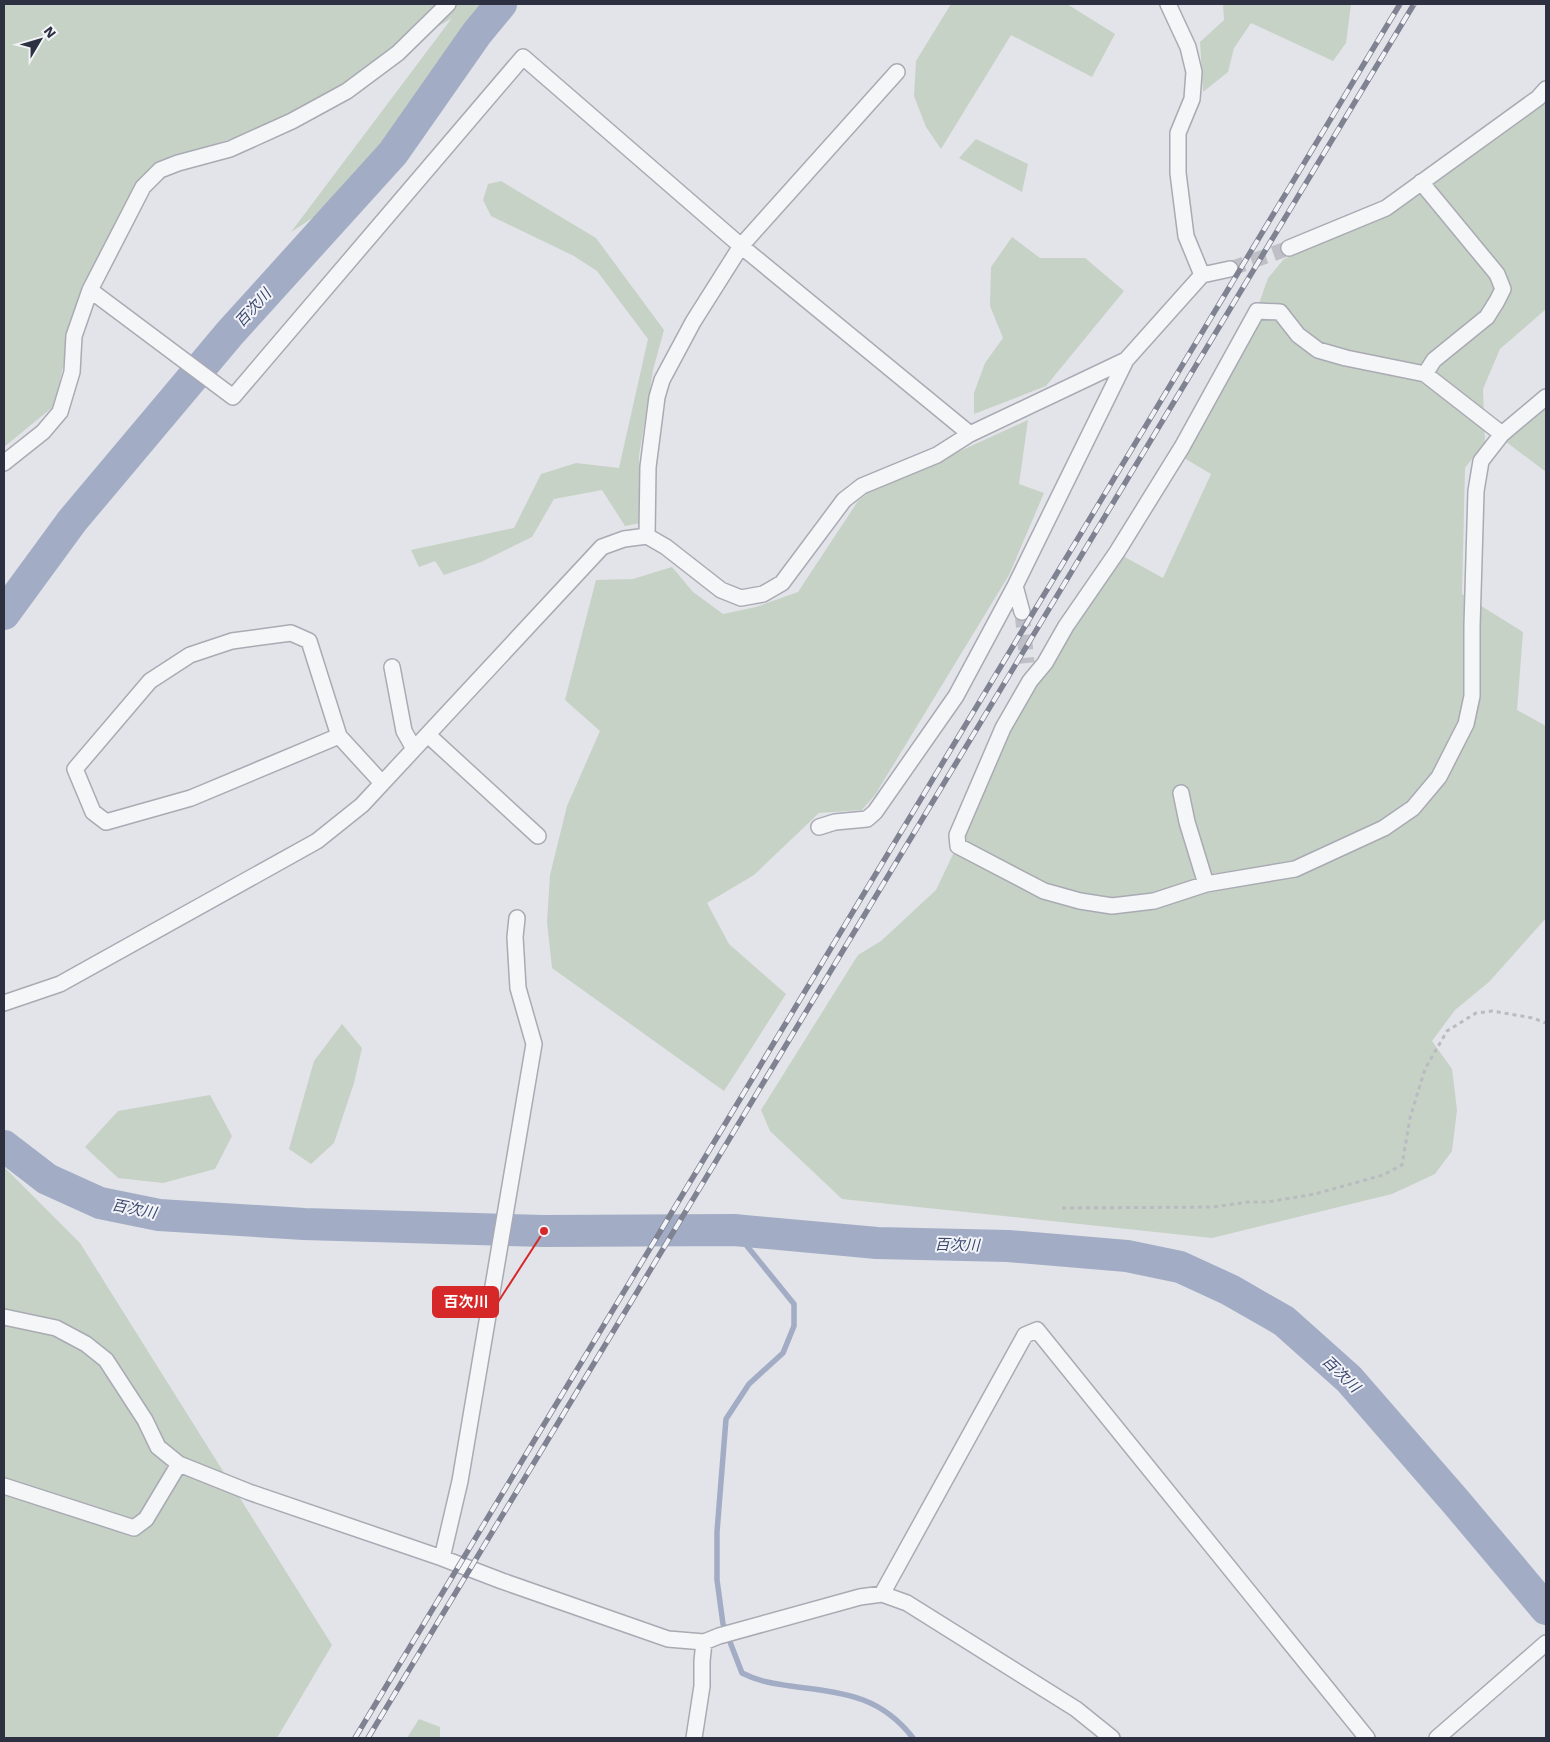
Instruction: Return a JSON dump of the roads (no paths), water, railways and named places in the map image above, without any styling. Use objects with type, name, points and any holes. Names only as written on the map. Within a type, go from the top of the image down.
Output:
[{"type":"street","points":[[4,463],[43,432],[60,412],[72,372],[74,336],[90,290],[143,187],[160,170],[178,163],[230,149],[292,121],[347,91],[398,53],[448,4]]},
{"type":"street","points":[[1168,4],[1188,47],[1194,72],[1192,99],[1178,133],[1178,173],[1186,236],[1202,275]]},
{"type":"street","points":[[90,290],[233,397],[523,57],[741,246],[970,434]]},
{"type":"street","points":[[647,536],[648,467],[657,397],[662,380],[693,322],[741,246],[897,72]]},
{"type":"street","points":[[1289,248],[1386,208],[1538,98],[1546,89]]},
{"type":"street","points":[[1421,182],[1497,274],[1503,289],[1486,317],[1434,360],[1424,374]]},
{"type":"street","points":[[819,827],[836,822],[867,819],[875,812],[956,696],[1015,586],[1126,360],[1202,275],[1230,269]]},
{"type":"street","points":[[1502,434],[1424,374],[1346,358],[1318,350],[1298,335],[1280,312],[1257,311],[1182,447],[1117,552],[1066,626],[1045,663],[1030,681],[1003,728],[957,834],[958,846],[1044,891],[1080,901],[1112,906],[1154,900],[1206,884],[1295,869],[1384,828],[1413,808],[1439,777],[1466,724],[1472,696],[1476,491],[1481,461],[1502,434],[1546,396]]},
{"type":"street","points":[[4,1003],[60,984],[317,841],[362,805],[602,547],[624,539],[647,536],[666,547],[721,590],[741,598],[763,594],[782,583],[844,500],[862,486],[937,455],[970,434],[1126,360]]},
{"type":"street","points":[[1015,586],[1022,612]]},
{"type":"street","points":[[339,736],[191,798],[106,822],[93,812],[76,769],[150,681],[190,655],[232,641],[291,633],[309,640],[339,736],[382,783]]},
{"type":"street","points":[[1027,663],[1030,681]]},
{"type":"street","points":[[392,667],[404,731],[414,749]]},
{"type":"street","points":[[428,735],[538,836]]},
{"type":"street","points":[[1182,793],[1187,822],[1206,884]]},
{"type":"street","points":[[442,1558],[460,1481],[534,1044],[518,988],[515,937],[517,918]]},
{"type":"street","points":[[4,1318],[56,1328],[86,1344],[106,1360],[145,1420],[158,1447],[180,1464],[250,1492],[668,1639],[704,1642],[736,1631],[860,1597],[882,1594],[907,1603],[1076,1710],[1104,1736]]},
{"type":"street","points":[[882,1594],[1025,1335],[1037,1330],[1367,1738]]},
{"type":"street","points":[[4,1486],[134,1528],[146,1519],[180,1464]]},
{"type":"street","points":[[694,1738],[702,1686],[704,1642]]},
{"type":"street","points":[[1437,1738],[1546,1644]]},
{"type":"waterway","name":"百次川","points":[[4,614],[72,521],[230,333],[393,153],[477,33],[501,4]]},
{"type":"waterway","name":"百次川","points":[[4,1146],[47,1179],[100,1203],[159,1215],[304,1224],[544,1231],[734,1230],[877,1243],[1008,1246],[1127,1256],[1180,1267],[1230,1290],[1284,1321],[1349,1379],[1546,1609]]},
{"type":"waterway","points":[[734,1230],[794,1304],[794,1326],[783,1353],[749,1384],[726,1419],[717,1532],[717,1580],[723,1624],[742,1673],[766,1682],[858,1698],[887,1712],[913,1738]]},
{"type":"tunnel","points":[[1230,269],[1289,248]]},
{"type":"tunnel","points":[[1022,612],[1027,663]]},
{"type":"railway","points":[[355,1738],[1400,4]]},
{"type":"railway","points":[[368,1738],[1414,4]]},
{"type":"place","name":"百次川","points":[[544,1231]]}]
